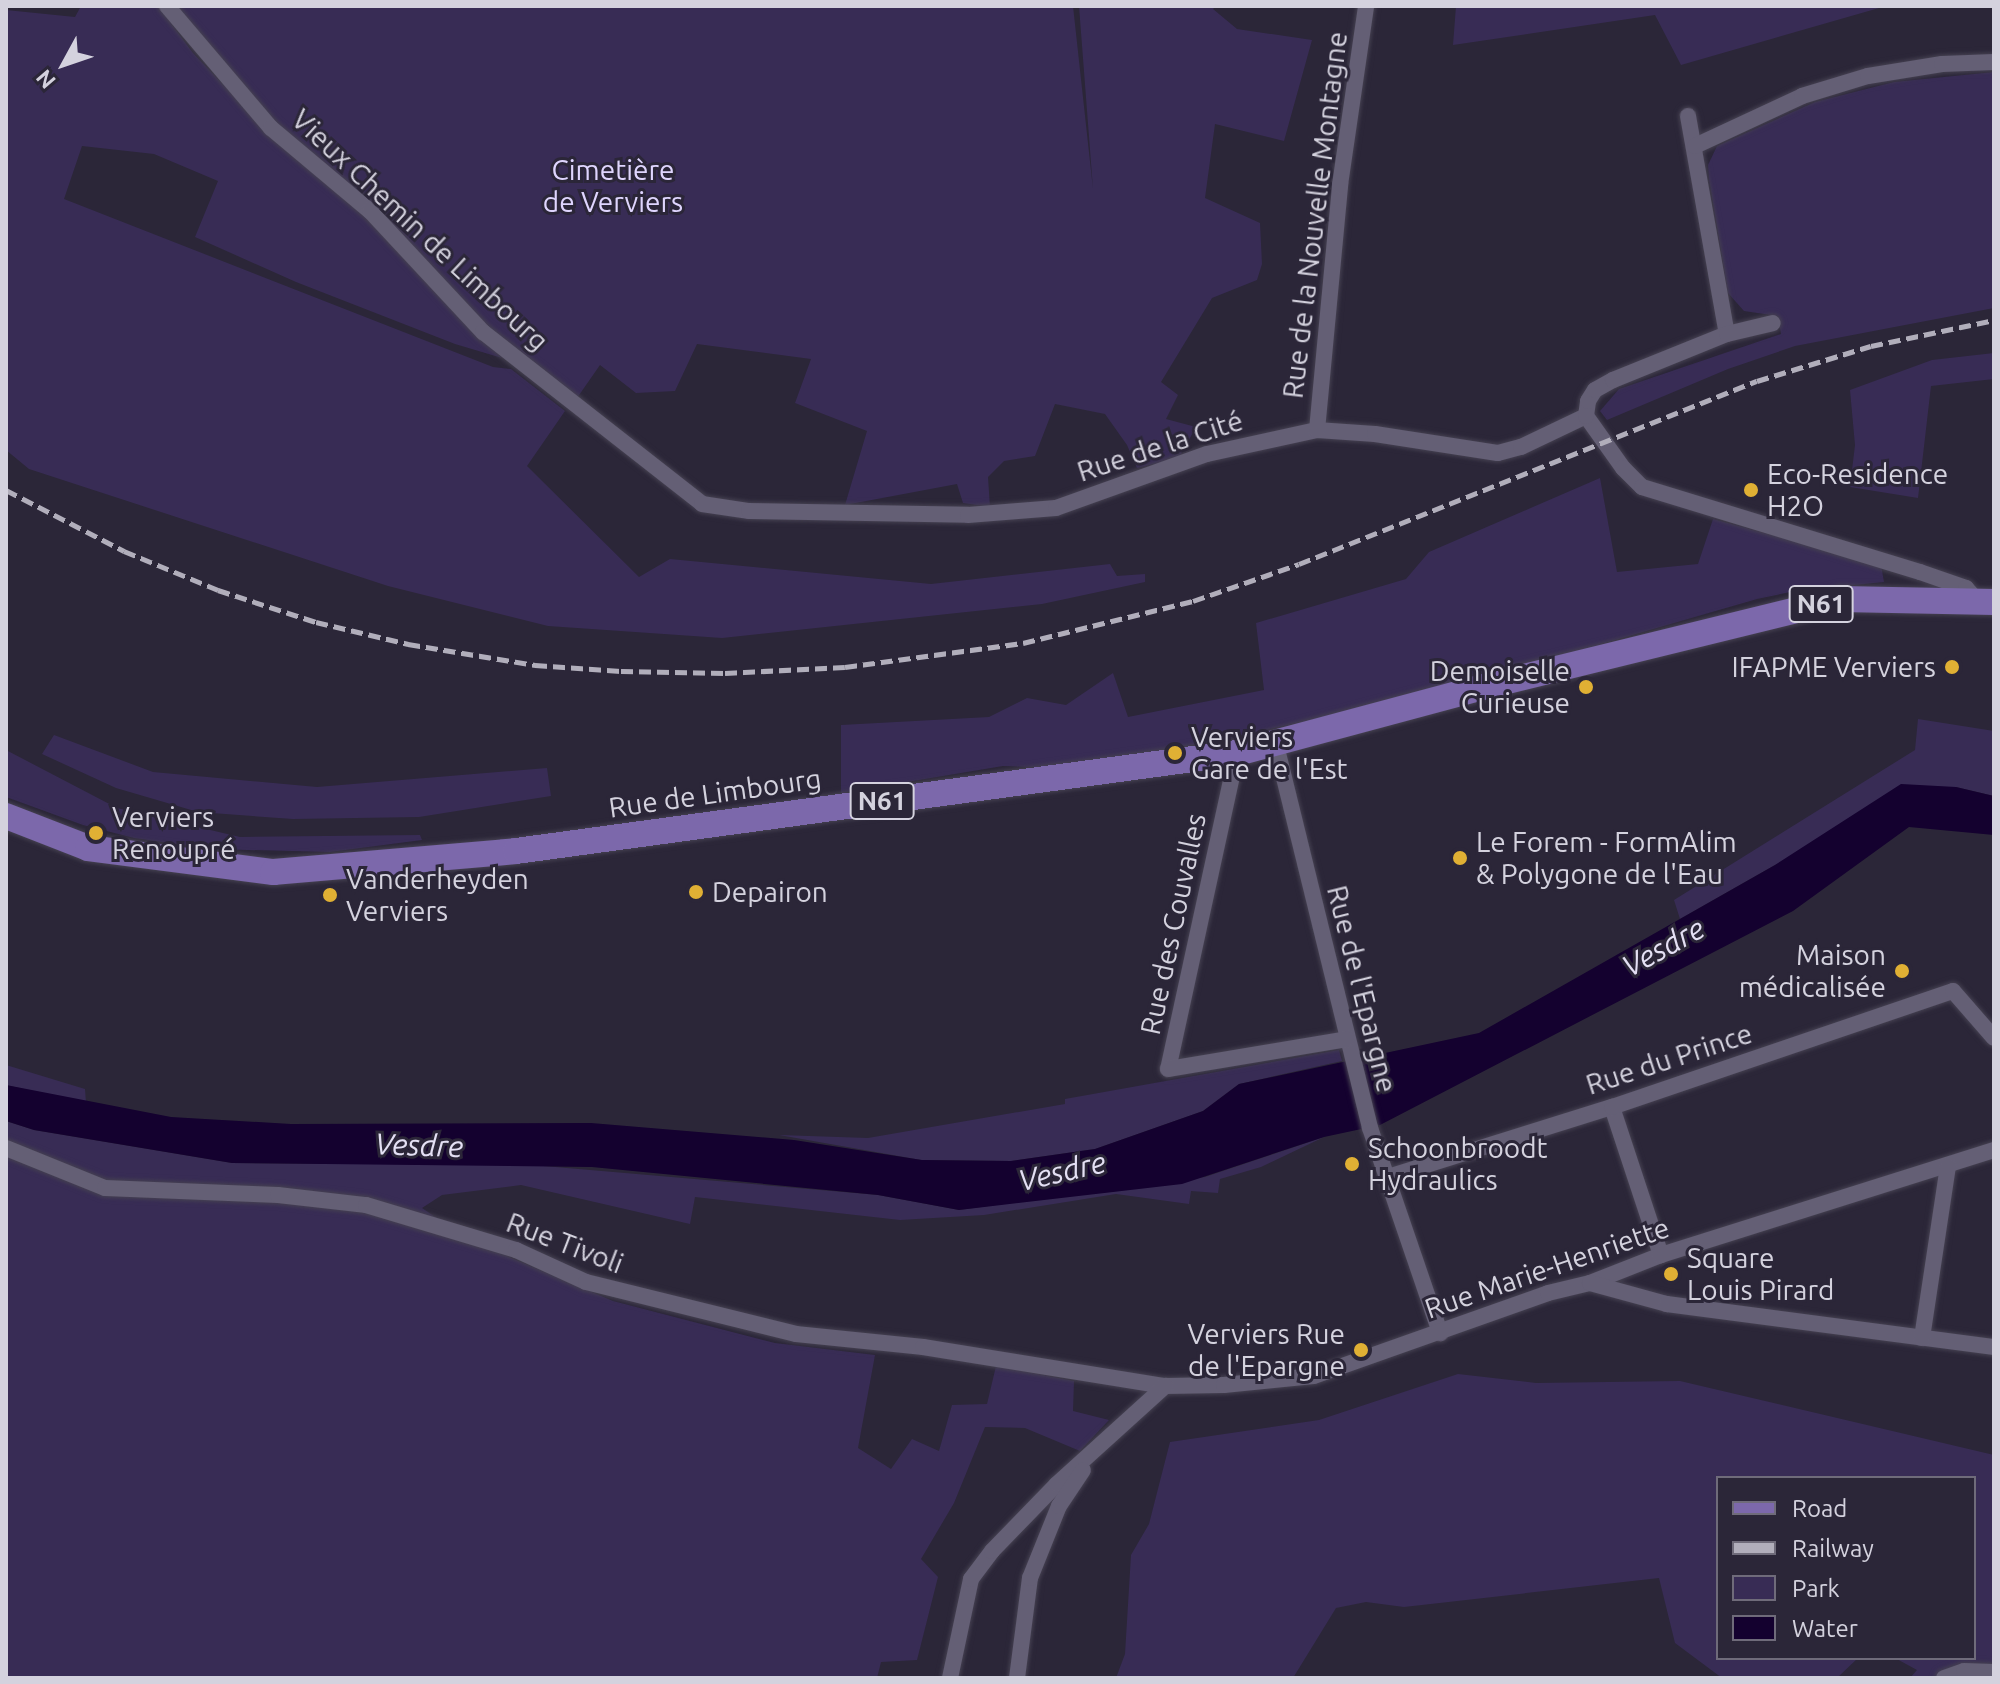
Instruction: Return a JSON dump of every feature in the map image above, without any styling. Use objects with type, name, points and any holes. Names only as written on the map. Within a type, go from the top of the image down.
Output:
[{"type":"main road","name":"Rue de Limbourg","points":[[6,816],[88,848],[273,872],[405,863],[647,836],[1237,753],[1491,685],[1841,599],[1985,601]]},
{"type":"street","name":"Vieux Chemin de Limbourg","points":[[167,6],[271,128],[370,211],[483,332],[702,504],[742,510]]},
{"type":"street","name":"Rue de la Nouvelle Montagne","points":[[1317,430],[1340,185],[1366,6]]},
{"type":"street","points":[[1695,146],[1802,96],[1868,76],[1942,64],[1994,62]]},
{"type":"street","points":[[1688,116],[1727,334]]},
{"type":"street","points":[[1773,323],[1727,334],[1600,387],[1588,401],[1586,416],[1623,468],[1642,487],[1920,572],[1966,588],[1985,601]]},
{"type":"street","name":"Rue de la Cité","points":[[742,510],[968,515],[1056,508],[1207,454],[1317,430],[1375,434],[1498,453],[1521,447],[1586,416]]},
{"type":"street","name":"Rue de l'Epargne","points":[[1276,745],[1370,1128],[1440,1333]]},
{"type":"street","name":"Rue des Couvalles","points":[[1237,753],[1168,1069],[1348,1043]]},
{"type":"street","name":"Rue du Prince","points":[[1388,1177],[1612,1107],[1953,991],[1994,1038]]},
{"type":"street","points":[[1612,1107],[1661,1255]]},
{"type":"street","name":"Rue Tivoli","points":[[6,1148],[105,1188],[278,1195],[366,1205],[516,1250],[586,1282],[781,1331],[923,1347],[1110,1377]]},
{"type":"street","name":"Rue Marie-Henriette","points":[[1110,1377],[1165,1386],[1224,1385],[1314,1376],[1548,1293],[1590,1283],[1661,1255],[1994,1150]]},
{"type":"street","points":[[1922,1338],[1948,1166]]},
{"type":"street","points":[[1590,1283],[1667,1304],[1994,1347]]},
{"type":"street","points":[[950,1678],[964,1599],[971,1579],[1014,1529],[1165,1386]]},
{"type":"street","points":[[1017,1678],[1030,1578],[1041,1546],[1059,1506],[1097,1450]]},
{"type":"street","points":[[1944,1678],[1964,1671],[1994,1672]]},
{"type":"green space","points":[[81,6],[158,6],[193,53],[280,144],[362,214],[502,358],[455,344],[296,282],[195,237],[218,181],[154,154],[82,146],[64,199],[493,367],[511,369],[565,411],[527,466],[639,577],[670,559],[931,584],[1110,564],[1117,576],[1145,574],[1145,582],[1042,604],[722,638],[548,626],[388,586],[29,469],[6,450],[6,10],[75,17]]},
{"type":"green space","name":"Cimetière de Verviers","points":[[177,6],[1073,6],[1093,189],[1079,6],[1216,6],[1213,9],[1237,29],[1312,40],[1284,141],[1215,124],[1205,198],[1260,223],[1262,264],[1257,280],[1212,298],[1161,382],[1178,395],[1166,419],[1196,427],[1179,458],[1137,468],[1127,445],[1105,414],[1055,404],[1035,456],[1004,461],[988,477],[990,507],[963,503],[957,484],[845,505],[867,431],[795,403],[811,359],[697,344],[675,391],[636,393],[600,365],[577,398],[489,330],[274,121]]},
{"type":"green space","points":[[1456,6],[1886,6],[1681,65],[1655,15],[1453,45]]},
{"type":"green space","points":[[1994,72],[1994,308],[1795,346],[1728,369],[1607,420],[1600,411],[1619,389],[1781,334],[1778,316],[1744,311],[1728,293],[1709,179],[1708,165],[1717,146],[1815,102],[1894,82]]},
{"type":"green space","points":[[1994,353],[1994,379],[1931,386],[1918,498],[1850,487],[1855,445],[1850,390],[1932,360]]},
{"type":"green space","points":[[1600,478],[1617,572],[1698,564],[1713,519],[1881,565],[1884,582],[1795,591],[1757,599],[1433,693],[1220,740],[1064,768],[1003,766],[841,793],[841,725],[989,717],[1027,698],[1066,705],[1113,673],[1128,717],[1264,690],[1256,623],[1406,579],[1429,552]]},
{"type":"green space","points":[[1918,719],[1994,731],[1994,796],[1956,787],[1775,865],[1680,919],[1674,900],[1915,750]]},
{"type":"green space","points":[[54,735],[153,772],[317,787],[547,768],[551,796],[419,817],[293,819],[198,812],[116,788],[42,754]]},
{"type":"green space","points":[[6,750],[117,808],[240,837],[420,835],[422,840],[330,852],[211,849],[134,838],[83,825],[6,797]]},
{"type":"green space","points":[[1339,1050],[1342,1061],[1239,1084],[1203,1111],[1095,1149],[1011,1161],[921,1160],[779,1135],[868,1138],[1065,1104],[1065,1099]]},
{"type":"green space","points":[[6,1065],[85,1089],[86,1103],[6,1085]]},
{"type":"green space","points":[[6,1121],[34,1130],[232,1163],[532,1165],[878,1195],[959,1210],[1205,1177],[1324,1137],[1261,1167],[1220,1179],[1218,1193],[1191,1191],[1189,1204],[1116,1194],[984,1215],[900,1220],[695,1197],[690,1224],[521,1185],[442,1195],[422,1208],[469,1240],[613,1301],[775,1343],[875,1355],[858,1448],[891,1469],[912,1439],[939,1451],[952,1405],[987,1404],[996,1366],[1074,1381],[1073,1411],[1109,1420],[1080,1451],[1025,1428],[985,1427],[954,1503],[921,1559],[938,1577],[917,1660],[881,1662],[877,1678],[6,1678]]},
{"type":"green space","points":[[1458,1374],[1536,1383],[1680,1381],[1994,1455],[1994,1678],[1910,1678],[1917,1670],[1899,1660],[1976,1660],[1976,1476],[1716,1476],[1716,1660],[1856,1660],[1837,1678],[1722,1678],[1675,1643],[1659,1578],[1404,1607],[1366,1602],[1336,1608],[1293,1678],[1116,1678],[1125,1654],[1131,1555],[1149,1524],[1170,1442],[1319,1420]]},
{"type":"water","name":"Vesdre","points":[[1901,784],[1956,787],[1994,796],[1994,835],[1909,827],[1793,911],[1380,1125],[1324,1137],[1182,1184],[959,1210],[878,1195],[592,1167],[232,1163],[34,1130],[6,1121],[6,1085],[171,1117],[291,1124],[591,1123],[794,1140],[922,1160],[1011,1161],[1095,1149],[1203,1111],[1239,1084],[1479,1033],[1775,865]]},
{"type":"railway","points":[[6,490],[124,551],[218,590],[316,622],[408,644],[535,665],[621,671],[725,673],[845,667],[1023,643],[1193,601],[1299,564],[1757,381],[1871,346],[1994,320]]},
{"type":"place","name":"Eco-Residence H2O","points":[[1751,490]]},
{"type":"place","name":"IFAPME Verviers","points":[[1952,667]]},
{"type":"place","name":"Demoiselle Curieuse","points":[[1586,687]]},
{"type":"place","name":"Verviers Gare de l'Est","points":[[1175,753]]},
{"type":"place","name":"Verviers Renoupré","points":[[96,833]]},
{"type":"place","name":"Le Forem - FormAlim & Polygone de l'Eau","points":[[1460,858]]},
{"type":"place","name":"Depairon","points":[[696,892]]},
{"type":"place","name":"Vanderheyden Verviers","points":[[330,895]]},
{"type":"place","name":"Maison médicalisée","points":[[1902,971]]},
{"type":"place","name":"Schoonbroodt Hydraulics","points":[[1352,1164]]},
{"type":"place","name":"Square Louis Pirard","points":[[1671,1274]]},
{"type":"place","name":"Verviers Rue de l'Epargne","points":[[1361,1350]]}]
